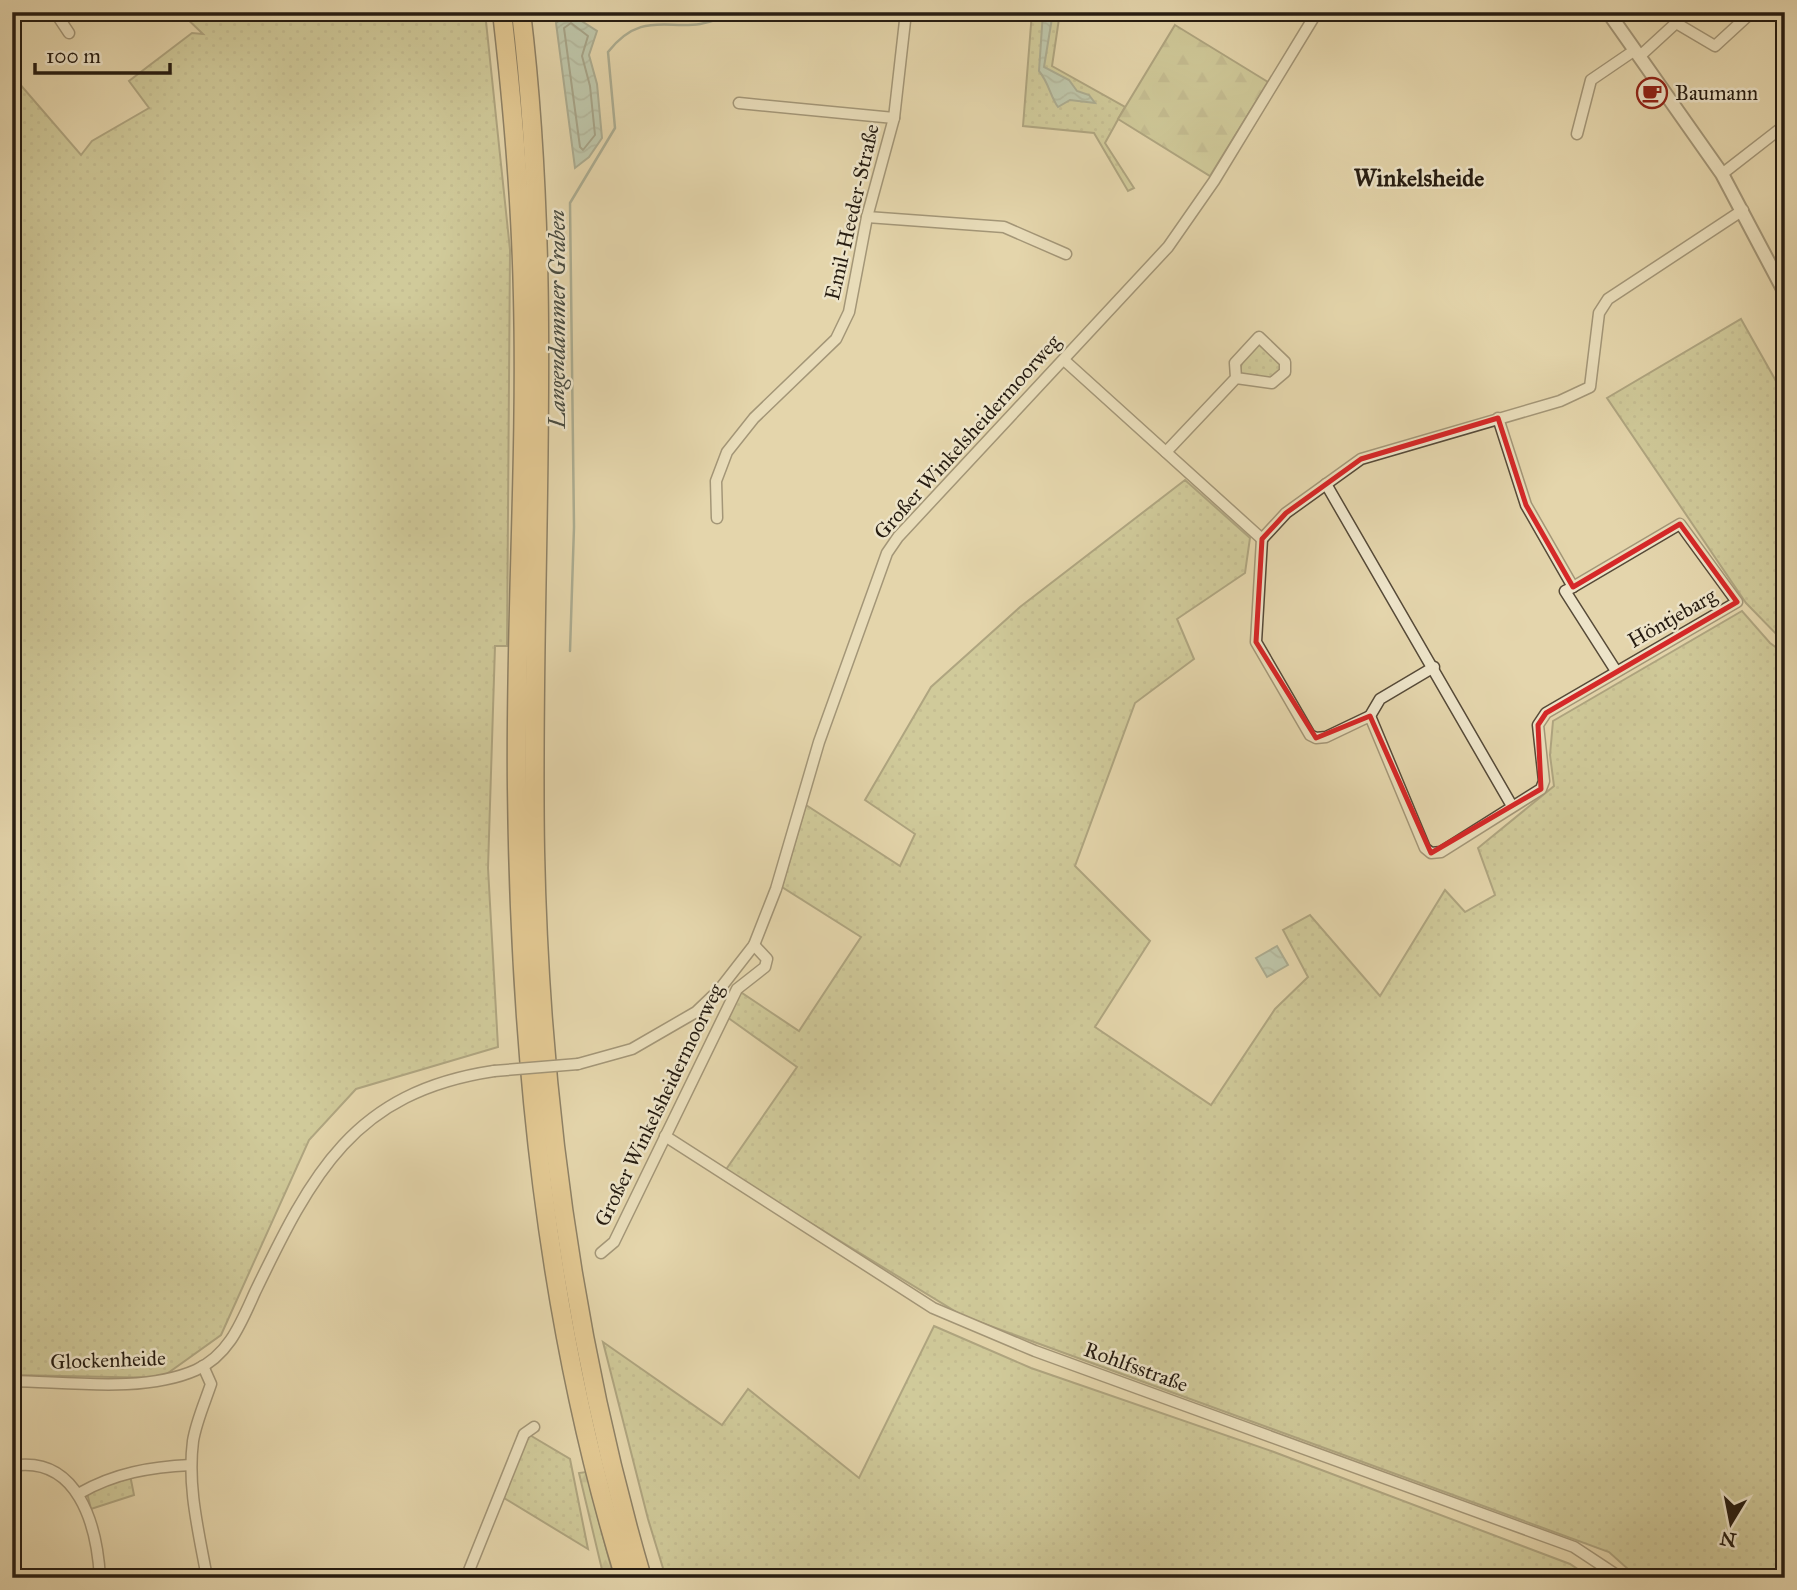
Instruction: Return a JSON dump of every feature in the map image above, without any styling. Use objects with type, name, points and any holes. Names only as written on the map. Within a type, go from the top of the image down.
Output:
[{"type":"highway","points":[[502,12],[517,163],[523,299],[517,784],[525,1020],[550,1236],[568,1343],[590,1450],[625,1578]]},
{"type":"highway","points":[[521,12],[536,177],[539,282],[534,777],[541,1016],[565,1223],[583,1329],[605,1435],[642,1578]]},
{"type":"street","points":[[55,12],[69,33]]},
{"type":"street","name":"Emil-Heeder-Straße","points":[[718,518],[716,481],[727,452],[754,418],[836,339],[849,312],[867,217],[894,118],[906,12]]},
{"type":"street","name":"Großer Winkelsheidermoorweg","points":[[203,1366],[234,1337],[285,1230],[322,1167],[353,1131],[393,1103],[432,1085],[494,1070],[578,1064],[632,1049],[696,1012],[719,990],[754,945],[776,889],[819,742],[887,553],[898,537],[1174,239],[1214,181],[1317,12]]},
{"type":"street","points":[[1608,12],[1723,174],[1785,293]]},
{"type":"street","points":[[1577,134],[1591,80],[1637,53],[1676,23],[1715,46],[1752,12]]},
{"type":"street","name":"Emil-Heeder-Straße","points":[[739,103],[894,118]]},
{"type":"street","points":[[1723,174],[1785,125]]},
{"type":"street","points":[[1434,667],[1380,699],[1370,716],[1326,737],[1316,738],[1310,735],[1256,642],[1262,539],[1286,513],[1361,459],[1560,401],[1590,387],[1599,313],[1608,299],[1743,210]]},
{"type":"street","points":[[867,217],[1004,227],[1066,254]]},
{"type":"street","points":[[1166,452],[1236,378],[1236,363],[1259,337],[1286,362],[1285,372],[1272,383],[1236,378]]},
{"type":"street","points":[[1064,360],[1262,539]]},
{"type":"street","name":"Höntjebarg","points":[[1498,418],[1526,505],[1573,587]]},
{"type":"street","points":[[1326,484],[1512,806]]},
{"type":"street","name":"Höntjebarg","points":[[1370,716],[1425,848],[1431,853],[1441,852],[1541,789],[1544,781],[1538,725],[1546,713],[1737,602],[1680,524],[1566,591],[1616,671]]},
{"type":"street","name":"Großer Winkelsheidermoorweg","points":[[601,1253],[614,1242],[737,989],[765,967],[766,959],[754,945]]},
{"type":"street","name":"Rohlfsstraße","points":[[665,1136],[933,1308],[1035,1351],[1574,1547],[1621,1578]]},
{"type":"street","points":[[203,1366],[211,1384],[194,1438],[191,1465],[193,1504],[207,1578]]},
{"type":"street","name":"Glockenheide","points":[[12,1381],[144,1383],[172,1380],[203,1366]]},
{"type":"street","points":[[466,1578],[524,1434],[534,1427]]},
{"type":"street","points":[[12,1466],[36,1465],[61,1473],[80,1493],[92,1527],[100,1578]]},
{"type":"street","points":[[80,1493],[108,1479],[148,1467],[191,1465]]},
{"type":"highlighted area","points":[[1498,418],[1526,505],[1573,587],[1680,524],[1737,602],[1546,713],[1538,725],[1541,789],[1431,853],[1370,716],[1316,738],[1256,642],[1262,539],[1286,513],[1361,459]]},
{"type":"green space","points":[[180,12],[485,12],[510,250],[507,646],[495,646],[488,868],[498,1047],[356,1089],[309,1140],[221,1335],[161,1378],[12,1375],[12,75],[81,155],[92,141],[149,108],[129,81],[192,33],[203,34]]},
{"type":"green space","points":[[1032,12],[1060,12],[1052,66],[1125,107],[1105,143],[1134,188],[1128,191],[1094,133],[1023,126]]},
{"type":"green space","points":[[1175,25],[1268,82],[1210,176],[1118,119]]},
{"type":"green space","points":[[1741,319],[1785,397],[1785,643],[1746,603],[1607,398]]},
{"type":"green space","points":[[1261,344],[1281,363],[1283,369],[1270,379],[1239,375],[1243,358],[1255,349],[1256,345]]},
{"type":"green space","points":[[1185,480],[1250,538],[1245,573],[1177,619],[1194,659],[1135,703],[1075,866],[1150,941],[1095,1027],[1211,1105],[1275,1009],[1308,977],[1283,930],[1310,915],[1380,996],[1445,890],[1465,912],[1495,895],[1478,848],[1554,786],[1550,755],[1553,721],[1742,611],[1770,643],[1785,654],[1785,1578],[1638,1578],[1609,1552],[963,1316],[725,1171],[797,1067],[727,1017],[739,991],[799,1031],[861,937],[782,887],[806,805],[900,866],[915,834],[865,800],[931,687],[1020,607]]},
{"type":"green space","points":[[934,1326],[1031,1368],[1274,1452],[1570,1564],[1591,1578],[666,1578],[648,1519],[603,1342],[722,1425],[748,1389],[859,1478]]},
{"type":"green space","points":[[528,1434],[570,1459],[588,1549],[504,1498]]},
{"type":"green space","points":[[586,1472],[614,1578],[604,1578],[579,1473]]},
{"type":"green space","points":[[130,1475],[134,1495],[91,1509],[87,1493]]},
{"type":"water","points":[[1043,12],[1053,12],[1044,67],[1069,80],[1077,91],[1089,95],[1095,103],[1070,100],[1058,107],[1055,103],[1039,71]]},
{"type":"water","points":[[569,13],[597,31],[589,55],[597,84],[602,138],[589,157],[575,168],[556,23]]},
{"type":"water","points":[[1277,946],[1288,965],[1267,977],[1256,958]]},
{"type":"waterway","name":"Langendammer Graben","points":[[570,651],[574,527],[570,203],[615,128],[608,52],[637,28],[696,24],[713,21],[731,12]]},
{"type":"place","name":"Baumann","points":[[1652,93]]},
{"type":"district","name":"Winkelsheide","points":[[1419,178]]}]
